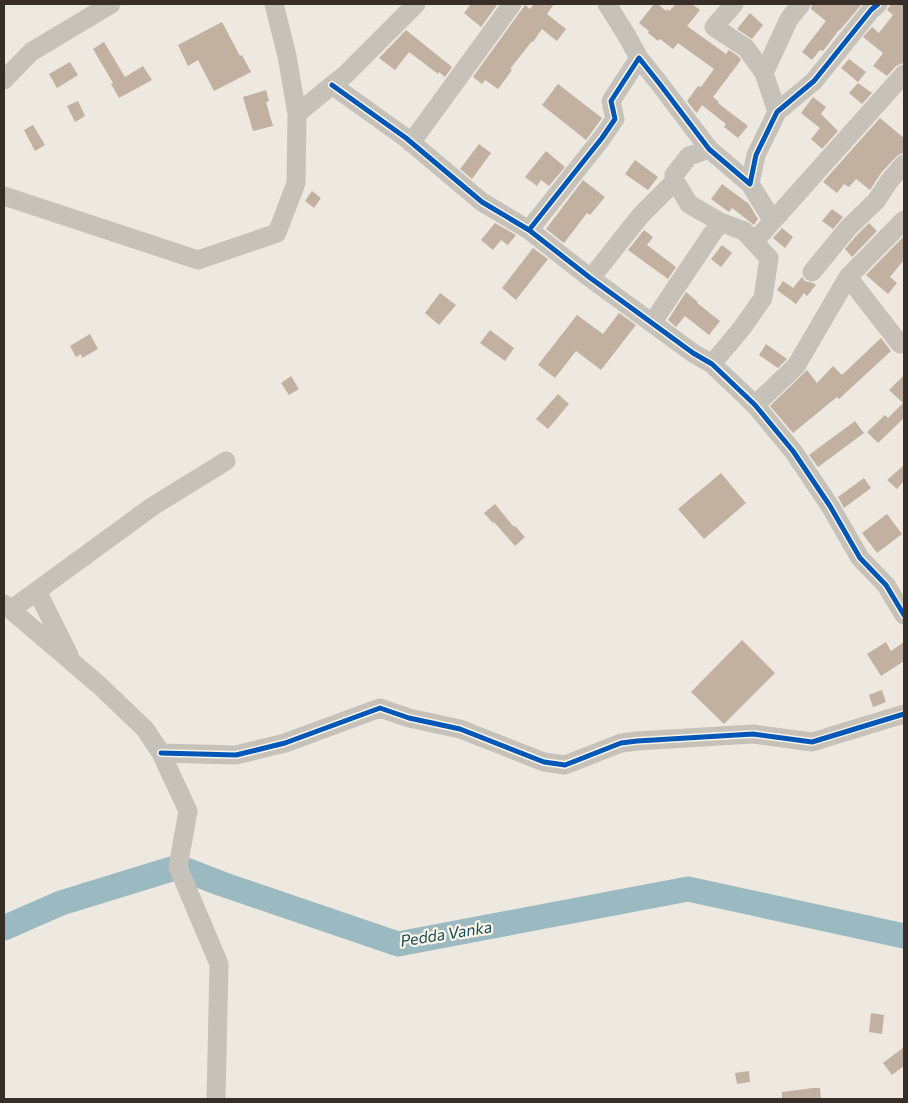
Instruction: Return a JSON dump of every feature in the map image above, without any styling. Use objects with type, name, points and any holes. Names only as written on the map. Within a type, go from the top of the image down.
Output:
[{"type":"street","points":[[4,80],[31,52],[111,4]]},
{"type":"street","points":[[4,196],[198,260],[277,233],[296,183],[297,114],[287,56],[274,4]]},
{"type":"street","points":[[297,114],[345,75],[416,4]]},
{"type":"street","points":[[411,143],[512,4]]},
{"type":"street","points":[[607,4],[639,58],[709,149],[750,184],[773,221]]},
{"type":"street","points":[[734,4],[714,26],[746,48],[764,73],[777,112]]},
{"type":"street","points":[[764,73],[789,19],[801,4]]},
{"type":"street","points":[[750,184],[756,155],[777,112],[814,81],[871,10],[878,4]]},
{"type":"street","points":[[529,230],[615,119],[611,101],[639,58]]},
{"type":"street","points":[[754,242],[904,74]]},
{"type":"street","points":[[332,85],[411,143],[482,202],[529,230],[652,323],[693,353],[712,364],[755,405],[793,451],[830,506],[860,558],[886,585],[904,615]]},
{"type":"street","points":[[709,149],[689,156],[674,175],[675,181],[689,204],[720,222],[744,231],[769,258],[764,298],[712,364]]},
{"type":"street","points":[[812,272],[848,228],[876,201],[890,180],[904,164]]},
{"type":"street","points":[[591,278],[641,215],[675,181]]},
{"type":"street","points":[[755,405],[796,366],[848,277],[904,220]]},
{"type":"street","points":[[652,323],[720,222]]},
{"type":"street","points":[[848,277],[900,344],[904,340]]},
{"type":"street","points":[[216,1099],[219,964],[178,867],[188,811],[161,753],[144,729],[99,685],[8,607],[37,591],[153,506],[226,462]]},
{"type":"street","points":[[37,591],[74,665]]},
{"type":"street","points":[[161,753],[236,755],[285,743],[380,708],[409,718],[460,729],[544,762],[565,765],[621,743],[638,741],[753,734],[812,742],[904,714]]},
{"type":"building","points":[[471,4],[497,5],[481,27],[464,13]]},
{"type":"building","points":[[534,4],[554,4],[547,14],[566,29],[557,41],[542,29],[510,69],[512,70],[498,89],[485,80],[482,84],[473,77],[525,5],[530,9]]},
{"type":"building","points":[[654,4],[658,4],[666,11],[667,9],[669,11],[676,4],[692,4],[700,10],[687,26],[726,54],[729,50],[741,60],[713,97],[748,126],[738,138],[724,127],[726,124],[702,105],[697,113],[687,101],[698,86],[701,87],[714,69],[678,43],[673,49],[648,33],[649,31],[639,23]]},
{"type":"building","points":[[812,4],[862,4],[823,51],[820,50],[812,60],[802,52],[826,21],[811,9]]},
{"type":"building","points":[[891,4],[904,4],[904,63],[896,66],[887,76],[873,66],[883,53],[863,37],[872,27],[879,33],[893,15],[887,10]]},
{"type":"building","points":[[750,13],[763,25],[752,39],[737,29]]},
{"type":"building","points":[[222,22],[251,72],[214,91],[198,60],[188,66],[178,45]]},
{"type":"building","points":[[406,30],[452,67],[445,77],[439,72],[438,74],[409,52],[395,70],[379,58]]},
{"type":"building","points":[[104,42],[125,77],[143,66],[152,80],[119,98],[111,84],[113,83],[93,49]]},
{"type":"building","points":[[849,59],[866,72],[858,82],[841,68]]},
{"type":"building","points":[[70,62],[78,75],[57,88],[49,74]]},
{"type":"building","points":[[858,83],[872,93],[862,104],[849,93]]},
{"type":"building","points":[[558,84],[602,118],[586,140],[542,105]]},
{"type":"building","points":[[266,90],[269,101],[266,102],[273,126],[253,131],[243,97]]},
{"type":"building","points":[[813,97],[826,107],[821,114],[838,131],[822,149],[811,139],[820,128],[801,113]]},
{"type":"building","points":[[78,101],[85,116],[75,122],[67,106]]},
{"type":"building","points":[[880,118],[904,138],[904,153],[896,157],[881,173],[870,190],[856,179],[849,187],[844,184],[837,193],[823,182]]},
{"type":"building","points":[[33,125],[45,145],[35,151],[24,130]]},
{"type":"building","points":[[479,144],[491,153],[472,179],[460,169]]},
{"type":"building","points":[[546,151],[565,167],[549,186],[541,180],[537,186],[525,177]]},
{"type":"building","points":[[635,160],[658,177],[648,190],[625,174]]},
{"type":"building","points":[[583,180],[605,197],[590,215],[587,213],[564,243],[546,229]]},
{"type":"building","points":[[722,184],[749,204],[758,219],[754,225],[732,208],[729,212],[711,199]]},
{"type":"building","points":[[312,191],[321,198],[314,208],[305,201]]},
{"type":"building","points":[[832,209],[843,217],[833,229],[822,221]]},
{"type":"building","points":[[495,223],[516,235],[508,245],[501,240],[493,250],[481,240]]},
{"type":"building","points":[[869,223],[877,231],[852,257],[845,249]]},
{"type":"building","points":[[782,228],[793,237],[785,248],[773,238]]},
{"type":"building","points":[[644,230],[653,237],[647,245],[676,267],[668,279],[628,250]]},
{"type":"building","points":[[904,236],[904,260],[890,277],[897,283],[888,294],[866,275]]},
{"type":"building","points":[[722,245],[732,253],[721,267],[711,259]]},
{"type":"building","points":[[533,248],[548,259],[516,300],[502,288]]},
{"type":"building","points":[[802,277],[805,281],[816,285],[807,296],[804,293],[796,304],[777,290],[783,281],[793,288]]},
{"type":"building","points":[[686,292],[720,321],[709,335],[685,316],[676,327],[668,320]]},
{"type":"building","points":[[440,293],[456,305],[439,325],[425,313]]},
{"type":"building","points":[[619,313],[636,325],[601,370],[576,351],[555,378],[538,365],[577,315],[603,334]]},
{"type":"building","points":[[490,330],[514,348],[505,361],[480,343]]},
{"type":"building","points":[[90,334],[98,349],[82,358],[81,354],[76,357],[70,346]]},
{"type":"building","points":[[881,338],[891,351],[839,399],[837,397],[793,433],[770,406],[807,370],[817,383],[833,366],[842,375]]},
{"type":"building","points":[[766,344],[787,359],[778,368],[759,355]]},
{"type":"building","points":[[904,375],[904,418],[878,443],[867,432],[885,415],[888,418],[903,403],[889,390]]},
{"type":"building","points":[[291,376],[299,389],[289,395],[281,383]]},
{"type":"building","points":[[558,394],[569,404],[548,429],[536,419]]},
{"type":"building","points":[[855,421],[864,433],[818,467],[809,455]]},
{"type":"building","points":[[904,465],[904,481],[897,489],[887,480]]},
{"type":"building","points":[[721,473],[746,503],[704,539],[678,509]]},
{"type":"building","points":[[864,478],[871,488],[844,508],[838,497]]},
{"type":"building","points":[[495,504],[525,537],[515,546],[484,513]]},
{"type":"building","points":[[887,514],[902,534],[877,553],[862,533]]},
{"type":"building","points":[[742,640],[775,673],[724,724],[691,692]]},
{"type":"building","points":[[886,642],[891,651],[904,642],[904,661],[881,676],[867,654]]},
{"type":"building","points":[[882,690],[886,702],[873,707],[869,695]]},
{"type":"building","points":[[871,1013],[884,1015],[882,1034],[869,1032]]},
{"type":"building","points":[[904,1047],[904,1066],[892,1075],[883,1063]]},
{"type":"building","points":[[749,1071],[750,1082],[737,1084],[735,1073]]},
{"type":"building","points":[[820,1088],[821,1099],[782,1099],[782,1092]]},
{"type":"waterway","name":"Pedda Vanka","points":[[4,928],[61,903],[178,867],[222,884],[398,944],[688,889],[904,936]]},
{"type":"cycle path","points":[[529,230],[615,119],[611,101],[639,58],[709,149],[750,184],[756,155],[777,112],[814,81],[871,10],[878,4]]},
{"type":"cycle path","points":[[332,85],[406,138],[482,202],[529,230],[589,277],[693,353],[712,364],[755,405],[793,451],[830,506],[860,558],[886,585],[904,615]]},
{"type":"cycle path","points":[[161,753],[236,755],[285,743],[380,708],[409,718],[460,729],[544,762],[565,765],[621,743],[637,741],[753,734],[812,742],[904,714]]}]
